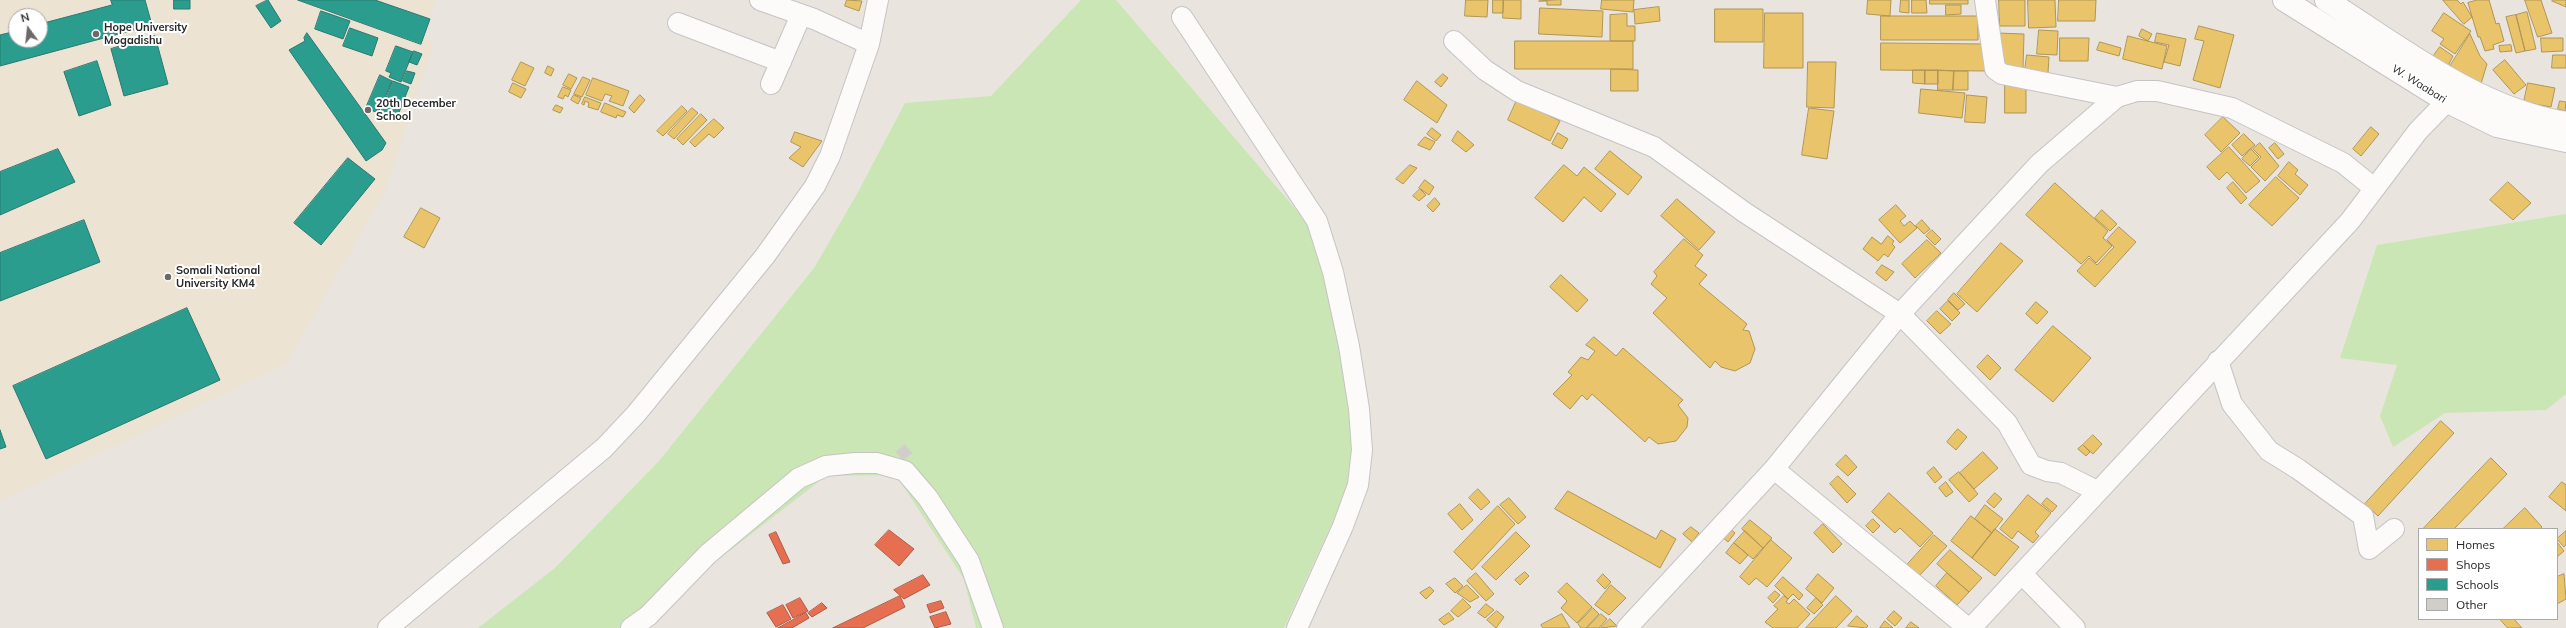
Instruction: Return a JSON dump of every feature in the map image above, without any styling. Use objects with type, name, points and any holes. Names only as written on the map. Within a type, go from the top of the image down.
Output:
[{"type":"main road","name":"W. Waabari","points":[[2284,0],[2446,101],[2497,126],[2566,141]]},
{"type":"main road","name":"W. Waabari","points":[[2326,0],[2462,86],[2496,103],[2566,124]]},
{"type":"street","points":[[760,0],[801,15],[869,44]]},
{"type":"street","points":[[388,628],[604,448],[636,414],[765,256],[814,186],[830,156],[869,44],[878,0]]},
{"type":"street","points":[[1985,0],[1995,69],[2002,74],[2117,97]]},
{"type":"street","points":[[771,84],[801,15]]},
{"type":"street","points":[[1182,18],[1317,221],[1333,272],[1349,346],[1359,408],[1362,450],[1358,485],[1344,526],[1301,625]]},
{"type":"street","points":[[678,23],[781,62]]},
{"type":"street","points":[[1454,41],[1485,70],[1517,91],[1654,147],[1744,212],[1900,314],[2007,423],[2031,465],[2047,472],[2061,473],[2097,491]]},
{"type":"street","points":[[1972,628],[2023,575],[2097,491],[2350,221],[2418,131],[2462,86]]},
{"type":"street","points":[[1627,628],[1774,469],[1900,314],[2039,164],[2117,97],[2136,91],[2157,91],[2232,108],[2343,163],[2374,188]]},
{"type":"street","points":[[2218,361],[2232,404],[2269,451],[2298,468],[2363,516],[2369,549],[2394,529]]},
{"type":"street","points":[[631,628],[648,616],[708,554],[799,478],[826,466],[855,463],[877,463],[905,471],[928,498],[970,561],[993,628]]},
{"type":"street","points":[[1774,469],[1968,628]]},
{"type":"street","points":[[2023,575],[2075,628]]},
{"type":"shaded area","name":"Somali National University KM4","points":[[0,0],[436,0],[422,34],[434,44],[386,189],[286,364],[0,501]]},
{"type":"green space","points":[[1081,0],[1116,0],[1317,234],[1360,462],[1284,628],[976,628],[964,579],[896,475],[826,476],[630,628],[478,628],[555,568],[659,461],[814,268],[857,194],[905,103],[991,96]]},
{"type":"green space","points":[[2566,214],[2566,394],[2546,410],[2445,413],[2393,447],[2380,416],[2397,365],[2340,358],[2377,245]]},
{"type":"building: Homes","points":[[847,0],[862,1],[859,11],[845,6]]},
{"type":"building: Homes","points":[[1466,0],[1488,0],[1487,17],[1465,16]]},
{"type":"building: Homes","points":[[1493,0],[1503,0],[1503,13],[1493,13]]},
{"type":"building: Homes","points":[[1504,0],[1521,0],[1521,19],[1503,18]]},
{"type":"building: Homes","points":[[1561,0],[1561,5],[1547,5],[1547,1],[1539,1]]},
{"type":"building: Homes","points":[[1602,0],[1634,0],[1633,12],[1601,9]]},
{"type":"building: Homes","points":[[1868,0],[1891,0],[1890,16],[1867,14]]},
{"type":"building: Homes","points":[[1901,0],[1909,0],[1909,13],[1900,12]]},
{"type":"building: Homes","points":[[1912,0],[1926,0],[1927,13],[1912,13]]},
{"type":"building: Homes","points":[[1930,0],[1968,0],[1968,4],[1930,4]]},
{"type":"building: Homes","points":[[1999,0],[2025,0],[2025,26],[2000,26]]},
{"type":"building: Homes","points":[[2028,0],[2055,0],[2056,27],[2029,28]]},
{"type":"building: Homes","points":[[2059,0],[2096,0],[2095,21],[2058,21]]},
{"type":"building: Homes","points":[[2443,0],[2457,0],[2461,4],[2463,2],[2472,17],[2464,24]]},
{"type":"building: Homes","points":[[2477,0],[2489,0],[2496,24],[2499,23],[2504,41],[2493,45],[2494,49],[2485,51],[2480,37],[2478,37],[2468,3]]},
{"type":"building: Homes","points":[[2525,0],[2541,0],[2552,33],[2538,37]]},
{"type":"building: Homes","points":[[2566,0],[2566,7],[2552,1]]},
{"type":"building: Homes","points":[[1946,5],[1961,5],[1961,14],[1946,15]]},
{"type":"building: Homes","points":[[1659,7],[1660,21],[1635,24],[1634,10]]},
{"type":"building: Homes","points":[[1540,8],[1603,11],[1602,37],[1539,34]]},
{"type":"building: Homes","points":[[1715,9],[1763,9],[1763,42],[1715,42]]},
{"type":"building: Homes","points":[[2527,12],[2536,49],[2525,51],[2516,15]]},
{"type":"building: Homes","points":[[1765,13],[1803,13],[1803,68],[1764,68]]},
{"type":"building: Homes","points":[[2444,13],[2471,31],[2455,54],[2440,44],[2444,39],[2432,31]]},
{"type":"building: Homes","points":[[1627,14],[1627,26],[1635,26],[1635,41],[1610,41],[1610,15]]},
{"type":"building: Homes","points":[[2516,15],[2525,51],[2516,53],[2506,17]]},
{"type":"building: Homes","points":[[1881,16],[1978,16],[1978,40],[1881,40]]},
{"type":"building: Homes","points":[[2199,26],[2234,35],[2220,88],[2193,80],[2204,41],[2195,39]]},
{"type":"building: Homes","points":[[2142,29],[2152,34],[2148,41],[2139,36]]},
{"type":"building: Homes","points":[[2039,30],[2058,31],[2057,55],[2037,54]]},
{"type":"building: Homes","points":[[1997,33],[2024,34],[2023,68],[1996,67]]},
{"type":"building: Homes","points":[[2157,33],[2186,39],[2180,66],[2164,62],[2169,45],[2155,42]]},
{"type":"building: Homes","points":[[2470,34],[2480,56],[2487,64],[2480,87],[2449,68]]},
{"type":"building: Homes","points":[[2128,36],[2167,46],[2162,69],[2123,59]]},
{"type":"building: Homes","points":[[2060,38],[2089,38],[2088,61],[2060,61]]},
{"type":"building: Homes","points":[[2541,38],[2563,38],[2563,51],[2542,52]]},
{"type":"building: Homes","points":[[1515,41],[1633,41],[1633,69],[1515,69]]},
{"type":"building: Homes","points":[[2100,42],[2121,48],[2119,56],[2097,50]]},
{"type":"building: Homes","points":[[1881,43],[1987,44],[1987,71],[1881,70]]},
{"type":"building: Homes","points":[[2511,45],[2512,51],[2500,52],[2499,46]]},
{"type":"building: Homes","points":[[2440,47],[2453,56],[2448,66],[2432,58]]},
{"type":"building: Homes","points":[[2027,55],[2049,57],[2048,73],[2025,70]]},
{"type":"building: Homes","points":[[2553,55],[2566,55],[2566,68],[2552,68]]},
{"type":"building: Homes","points":[[2505,60],[2526,85],[2514,94],[2493,70]]},
{"type":"building: Homes","points":[[521,62],[534,68],[525,86],[512,80]]},
{"type":"building: Homes","points":[[1808,62],[1836,62],[1834,108],[1807,107]]},
{"type":"building: Homes","points":[[548,66],[554,69],[551,76],[545,73]]},
{"type":"building: Homes","points":[[1611,69],[1638,70],[1638,91],[1611,91]]},
{"type":"building: Homes","points":[[1913,70],[1925,70],[1925,84],[1913,83]]},
{"type":"building: Homes","points":[[1925,70],[1938,70],[1938,84],[1925,84]]},
{"type":"building: Homes","points":[[1938,70],[1954,71],[1953,90],[1938,90]]},
{"type":"building: Homes","points":[[1954,71],[1968,71],[1968,90],[1953,90]]},
{"type":"building: Homes","points":[[569,74],[577,78],[571,89],[563,85]]},
{"type":"building: Homes","points":[[1443,74],[1448,78],[1441,87],[1435,82]]},
{"type":"building: Homes","points":[[583,77],[590,80],[582,97],[574,94]]},
{"type":"building: Homes","points":[[593,78],[629,91],[623,106],[609,101],[612,96],[605,94],[602,101],[586,95]]},
{"type":"building: Homes","points":[[1417,81],[1447,105],[1437,123],[1404,100]]},
{"type":"building: Homes","points":[[513,83],[526,89],[521,98],[509,92]]},
{"type":"building: Homes","points":[[2528,83],[2555,88],[2551,107],[2524,102]]},
{"type":"building: Homes","points":[[2005,85],[2026,85],[2026,113],[2005,113]]},
{"type":"building: Homes","points":[[563,87],[571,90],[568,97],[565,95],[563,99],[558,97]]},
{"type":"building: Homes","points":[[1921,89],[1965,93],[1962,118],[1919,113]]},
{"type":"building: Homes","points":[[574,95],[581,98],[578,104],[571,100]]},
{"type":"building: Homes","points":[[640,95],[645,100],[634,113],[629,108]]},
{"type":"building: Homes","points":[[1967,95],[1987,97],[1985,123],[1965,122]]},
{"type":"building: Homes","points":[[585,97],[601,103],[598,110],[588,107],[589,103],[585,101],[584,105],[582,104]]},
{"type":"building: Homes","points":[[1517,100],[1560,121],[1550,141],[1508,120]]},
{"type":"building: Homes","points":[[2560,101],[2566,102],[2565,111],[2558,109]]},
{"type":"building: Homes","points":[[605,103],[626,112],[623,117],[617,115],[616,118],[601,112]]},
{"type":"building: Homes","points":[[556,105],[563,108],[560,113],[553,110]]},
{"type":"building: Homes","points":[[682,106],[687,111],[663,136],[657,131]]},
{"type":"building: Homes","points":[[692,108],[698,113],[674,139],[668,134]]},
{"type":"building: Homes","points":[[1809,108],[1834,111],[1827,159],[1802,155]]},
{"type":"building: Homes","points":[[701,114],[707,120],[683,145],[677,139]]},
{"type":"building: Homes","points":[[2223,117],[2240,133],[2221,152],[2205,135]]},
{"type":"building: Homes","points":[[714,119],[724,128],[714,138],[709,134],[695,147],[690,142]]},
{"type":"building: Homes","points":[[2371,127],[2379,134],[2361,156],[2353,149]]},
{"type":"building: Homes","points":[[1432,128],[1441,135],[1436,141],[1427,134]]},
{"type":"building: Homes","points":[[1458,131],[1474,145],[1466,152],[1452,141]]},
{"type":"building: Homes","points":[[795,132],[822,141],[803,167],[789,158],[801,147],[791,142]]},
{"type":"building: Homes","points":[[1558,133],[1568,139],[1562,149],[1552,144]]},
{"type":"building: Homes","points":[[2244,134],[2255,145],[2242,156],[2232,145]]},
{"type":"building: Homes","points":[[1425,137],[1435,142],[1430,150],[1418,145]]},
{"type":"building: Homes","points":[[2260,143],[2279,166],[2265,181],[2251,167],[2261,157],[2253,149]]},
{"type":"building: Homes","points":[[2275,143],[2284,154],[2278,159],[2269,148]]},
{"type":"building: Homes","points":[[2229,147],[2260,181],[2246,193],[2227,172],[2219,180],[2207,167]]},
{"type":"building: Homes","points":[[2251,149],[2259,157],[2250,166],[2242,159]]},
{"type":"building: Homes","points":[[1610,151],[1642,177],[1628,195],[1595,169]]},
{"type":"building: Homes","points":[[2289,162],[2298,170],[2295,174],[2308,185],[2300,195],[2278,176]]},
{"type":"building: Homes","points":[[1410,165],[1417,168],[1403,184],[1396,179]]},
{"type":"building: Homes","points":[[1564,165],[1577,176],[1584,167],[1616,194],[1601,212],[1584,197],[1563,222],[1535,198]]},
{"type":"building: Homes","points":[[2276,177],[2299,198],[2272,226],[2249,205]]},
{"type":"building: Homes","points":[[1425,180],[1434,187],[1429,195],[1419,188]]},
{"type":"building: Homes","points":[[2233,182],[2247,198],[2241,204],[2227,188]]},
{"type":"building: Homes","points":[[2508,182],[2531,203],[2513,220],[2490,200]]},
{"type":"building: Homes","points":[[2055,183],[2108,231],[2103,238],[2112,246],[2096,263],[2089,256],[2081,264],[2026,215]]},
{"type":"building: Homes","points":[[1420,189],[1426,195],[1419,201],[1413,196]]},
{"type":"building: Homes","points":[[1435,198],[1440,204],[1433,212],[1427,206]]},
{"type":"building: Homes","points":[[1677,199],[1715,232],[1699,250],[1661,216]]},
{"type":"building: Homes","points":[[1896,205],[1906,216],[1900,221],[1904,226],[1910,221],[1917,228],[1900,243],[1879,220]]},
{"type":"building: Homes","points":[[421,208],[440,218],[424,248],[404,237]]},
{"type":"building: Homes","points":[[2102,210],[2117,224],[2110,231],[2095,218]]},
{"type":"building: Homes","points":[[1922,220],[1930,229],[1924,234],[1916,226]]},
{"type":"building: Homes","points":[[2119,227],[2136,242],[2095,287],[2077,271],[2089,258],[2097,265],[2114,247],[2107,240]]},
{"type":"building: Homes","points":[[1932,230],[1941,239],[1935,245],[1926,236]]},
{"type":"building: Homes","points":[[1888,236],[1894,241],[1892,244],[1895,247],[1888,257],[1884,254],[1878,261],[1863,249],[1872,237],[1881,244]]},
{"type":"building: Homes","points":[[1684,239],[1703,255],[1695,266],[1707,275],[1699,284],[1747,324],[1743,330],[1749,331],[1755,349],[1750,363],[1735,371],[1721,367],[1715,361],[1710,368],[1653,313],[1667,298],[1651,284],[1657,276],[1654,272]]},
{"type":"building: Homes","points":[[1927,240],[1941,253],[1915,278],[1902,264]]},
{"type":"building: Homes","points":[[2001,243],[2023,261],[1977,312],[1957,294]]},
{"type":"building: Homes","points":[[1882,265],[1894,272],[1886,281],[1876,273]]},
{"type":"building: Homes","points":[[1561,275],[1588,300],[1577,312],[1550,287]]},
{"type":"building: Homes","points":[[1954,293],[1965,304],[1958,310],[1948,300]]},
{"type":"building: Homes","points":[[1948,301],[1960,313],[1952,321],[1940,309]]},
{"type":"building: Homes","points":[[2036,302],[2048,312],[2037,324],[2026,314]]},
{"type":"building: Homes","points":[[1937,311],[1951,324],[1940,334],[1927,321]]},
{"type":"building: Homes","points":[[2053,326],[2091,358],[2053,402],[2015,370]]},
{"type":"building: Homes","points":[[1594,337],[1616,356],[1623,348],[1683,400],[1678,405],[1688,418],[1687,427],[1676,441],[1658,444],[1649,437],[1645,442],[1592,394],[1587,400],[1582,395],[1570,409],[1553,394],[1572,375],[1568,372],[1581,357],[1588,360],[1595,351],[1586,345]]},
{"type":"building: Homes","points":[[1988,355],[2001,368],[1990,380],[1977,367]]},
{"type":"building: Homes","points":[[2441,421],[2454,433],[2378,516],[2365,504]]},
{"type":"building: Homes","points":[[1958,429],[1967,437],[1956,450],[1947,442]]},
{"type":"building: Homes","points":[[2093,435],[2102,444],[2093,454],[2083,445]]},
{"type":"building: Homes","points":[[2083,445],[2090,452],[2086,456],[2078,449]]},
{"type":"building: Homes","points":[[1983,452],[1998,468],[1974,489],[1960,473]]},
{"type":"building: Homes","points":[[1846,455],[1857,467],[1848,476],[1836,465]]},
{"type":"building: Homes","points":[[2491,458],[2507,474],[2455,528],[2424,528]]},
{"type":"building: Homes","points":[[1934,467],[1942,477],[1935,483],[1927,473]]},
{"type":"building: Homes","points":[[1959,472],[1978,494],[1969,502],[1949,480]]},
{"type":"building: Homes","points":[[1838,476],[1856,494],[1847,503],[1830,484]]},
{"type":"building: Homes","points":[[1946,482],[1953,492],[1946,497],[1939,488]]},
{"type":"building: Homes","points":[[2562,482],[2566,485],[2566,511],[2549,497]]},
{"type":"building: Homes","points":[[1478,489],[1490,502],[1481,510],[1469,498]]},
{"type":"building: Homes","points":[[1568,491],[1656,539],[1661,530],[1676,539],[1660,568],[1555,509]]},
{"type":"building: Homes","points":[[1889,493],[1933,533],[1920,547],[1900,528],[1895,533],[1872,512]]},
{"type":"building: Homes","points":[[1995,493],[2002,499],[1994,508],[1987,502]]},
{"type":"building: Homes","points":[[2028,495],[2051,513],[2035,532],[2039,536],[2033,543],[2018,531],[2012,539],[2000,529]]},
{"type":"building: Homes","points":[[1509,498],[1526,517],[1518,524],[1500,505]]},
{"type":"building: Homes","points":[[2047,498],[2057,506],[2052,512],[2042,504]]},
{"type":"building: Homes","points":[[1460,504],[1473,520],[1462,530],[1448,514]]},
{"type":"building: Homes","points":[[1985,505],[2003,519],[1992,533],[1975,519]]},
{"type":"building: Homes","points":[[1498,506],[1515,524],[1472,570],[1454,552]]},
{"type":"building: Homes","points":[[2525,508],[2542,527],[2541,528],[2504,528]]},
{"type":"building: Homes","points":[[1971,516],[1992,533],[1972,558],[1951,541]]},
{"type":"building: Homes","points":[[1873,519],[1880,526],[1873,533],[1866,526]]},
{"type":"building: Homes","points":[[1750,520],[1772,538],[1763,548],[1742,529]]},
{"type":"building: Homes","points":[[1823,524],[1842,544],[1833,553],[1814,533]]},
{"type":"building: Homes","points":[[1727,526],[1735,533],[1728,542],[1720,535]]},
{"type":"building: Homes","points":[[1691,527],[1699,533],[1692,542],[1683,534]]},
{"type":"building: Homes","points":[[1995,529],[2019,547],[1995,576],[1972,558]]},
{"type":"building: Homes","points":[[1745,531],[1763,548],[1753,559],[1734,543]]},
{"type":"building: Homes","points":[[2566,531],[2566,545],[2564,547],[2558,540],[2558,538]]},
{"type":"building: Homes","points":[[1516,532],[1530,546],[1496,580],[1482,567]]},
{"type":"building: Homes","points":[[1934,535],[1947,546],[1919,576],[1907,565]]},
{"type":"building: Homes","points":[[1771,540],[1792,558],[1767,587],[1756,578],[1749,585],[1740,577]]},
{"type":"building: Homes","points":[[1734,543],[1748,555],[1740,564],[1726,553]]},
{"type":"building: Homes","points":[[2558,543],[2564,551],[2558,556]]},
{"type":"building: Homes","points":[[1950,550],[1982,578],[1969,592],[1937,564]]},
{"type":"building: Homes","points":[[1525,572],[1529,576],[1520,585],[1515,580]]},
{"type":"building: Homes","points":[[1476,573],[1494,594],[1486,601],[1467,581]]},
{"type":"building: Homes","points":[[1947,573],[1969,592],[1957,605],[1936,586]]},
{"type":"building: Homes","points":[[1603,574],[1611,582],[1605,589],[1597,581]]},
{"type":"building: Homes","points":[[1818,574],[1834,588],[1822,603],[1806,589]]},
{"type":"building: Homes","points":[[2564,574],[2566,599],[2558,603],[2558,577]]},
{"type":"building: Homes","points":[[1783,577],[1803,595],[1799,600],[1793,594],[1788,599],[1775,586]]},
{"type":"building: Homes","points":[[1455,578],[1463,586],[1455,593],[1446,584]]},
{"type":"building: Homes","points":[[1567,583],[1592,607],[1577,623],[1561,608],[1567,601],[1558,592]]},
{"type":"building: Homes","points":[[1467,585],[1479,597],[1470,602],[1457,593]]},
{"type":"building: Homes","points":[[1611,585],[1626,598],[1609,615],[1595,605]]},
{"type":"building: Homes","points":[[1430,587],[1434,591],[1426,599],[1420,593]]},
{"type":"building: Homes","points":[[1775,591],[1780,595],[1773,603],[1768,598]]},
{"type":"building: Homes","points":[[1784,596],[1788,599],[1786,602],[1789,604],[1794,599],[1810,614],[1797,628],[1773,628],[1765,622],[1778,609],[1774,606]]},
{"type":"building: Homes","points":[[1836,596],[1852,611],[1836,628],[1806,628]]},
{"type":"building: Homes","points":[[1816,598],[1823,605],[1814,614],[1807,608]]},
{"type":"building: Homes","points":[[1463,599],[1471,607],[1458,617],[1451,611]]},
{"type":"building: Homes","points":[[1486,604],[1494,610],[1485,618],[1478,613]]},
{"type":"building: Homes","points":[[1593,608],[1599,614],[1586,628],[1581,628],[1578,624]]},
{"type":"building: Homes","points":[[1497,611],[1504,617],[1496,628],[1487,620]]},
{"type":"building: Homes","points":[[1894,611],[1902,618],[1895,626],[1887,619]]},
{"type":"building: Homes","points":[[1449,613],[1454,619],[1444,625],[1439,620]]},
{"type":"building: Homes","points":[[1562,614],[1570,628],[1543,628],[1541,625]]},
{"type":"building: Homes","points":[[1601,614],[1607,619],[1599,628],[1587,628]]},
{"type":"building: Homes","points":[[1857,616],[1868,626],[1866,628],[1848,626]]},
{"type":"building: Homes","points":[[1610,619],[1617,626],[1601,628]]},
{"type":"building: Homes","points":[[2501,620],[2515,620],[2522,628],[2508,628]]},
{"type":"building: Homes","points":[[1885,621],[1893,628],[1880,628]]},
{"type":"building: Homes","points":[[1911,622],[1919,628],[1906,628]]},
{"type":"building: Shops","points":[[889,530],[914,549],[899,566],[875,545]]},
{"type":"building: Shops","points":[[776,532],[790,562],[783,564],[769,535]]},
{"type":"building: Shops","points":[[923,575],[930,585],[904,599],[894,590]]},
{"type":"building: Shops","points":[[900,596],[905,607],[863,628],[833,628]]},
{"type":"building: Shops","points":[[800,598],[808,611],[793,618],[786,605]]},
{"type":"building: Shops","points":[[941,601],[944,608],[930,613],[927,605]]},
{"type":"building: Shops","points":[[822,603],[827,608],[812,617],[808,613]]},
{"type":"building: Shops","points":[[783,605],[791,619],[776,627],[767,613]]},
{"type":"building: Shops","points":[[946,612],[951,624],[935,628],[930,617]]},
{"type":"building: Shops","points":[[806,613],[809,618],[792,628],[778,628]]},
{"type":"building: Schools","points":[[111,0],[145,0],[152,25],[0,66],[0,35],[8,33],[8,48],[48,48],[48,22],[112,5]]},
{"type":"building: Schools","points":[[174,0],[190,0],[190,9],[174,9]]},
{"type":"building: Schools","points":[[268,0],[281,21],[271,28],[256,6]]},
{"type":"building: Schools","points":[[298,0],[375,0],[430,19],[421,44]]},
{"type":"building: Schools","points":[[321,11],[350,21],[343,39],[315,29]]},
{"type":"building: Schools","points":[[350,28],[378,38],[372,56],[343,46]]},
{"type":"building: Schools","points":[[307,33],[386,143],[382,150],[366,161],[289,50],[305,41],[304,38]]},
{"type":"building: Schools","points":[[155,36],[168,84],[124,96],[111,49]]},
{"type":"building: Schools","points":[[396,46],[413,52],[401,82],[389,77],[391,73],[386,71]]},
{"type":"building: Schools","points":[[414,51],[422,54],[417,65],[409,62]]},
{"type":"building: Schools","points":[[97,61],[111,105],[79,116],[64,72]]},
{"type":"building: Schools","points":[[407,71],[415,73],[411,84],[403,81]]},
{"type":"building: Schools","points":[[380,75],[392,81],[378,113],[366,108]]},
{"type":"building: Schools","points":[[393,81],[409,87],[396,120],[380,114]]},
{"type":"building: Schools","points":[[58,149],[75,182],[0,215],[0,172]]},
{"type":"building: Schools","points":[[348,158],[375,179],[321,245],[294,223]]},
{"type":"building: Schools","points":[[84,220],[100,262],[0,301],[0,253]]},
{"type":"building: Schools","points":[[187,308],[220,380],[46,459],[13,386]]},
{"type":"building: Schools","points":[[0,430],[6,447],[0,449]]},
{"type":"building: Other","points":[[905,445],[912,453],[903,460],[896,452]]},
{"type":"place","name":"Hope University Mogadishu","points":[[96,34]]},
{"type":"place","name":"20th December School","points":[[368,110]]},
{"type":"place","name":"Somali National University KM4","points":[[168,277]]}]
